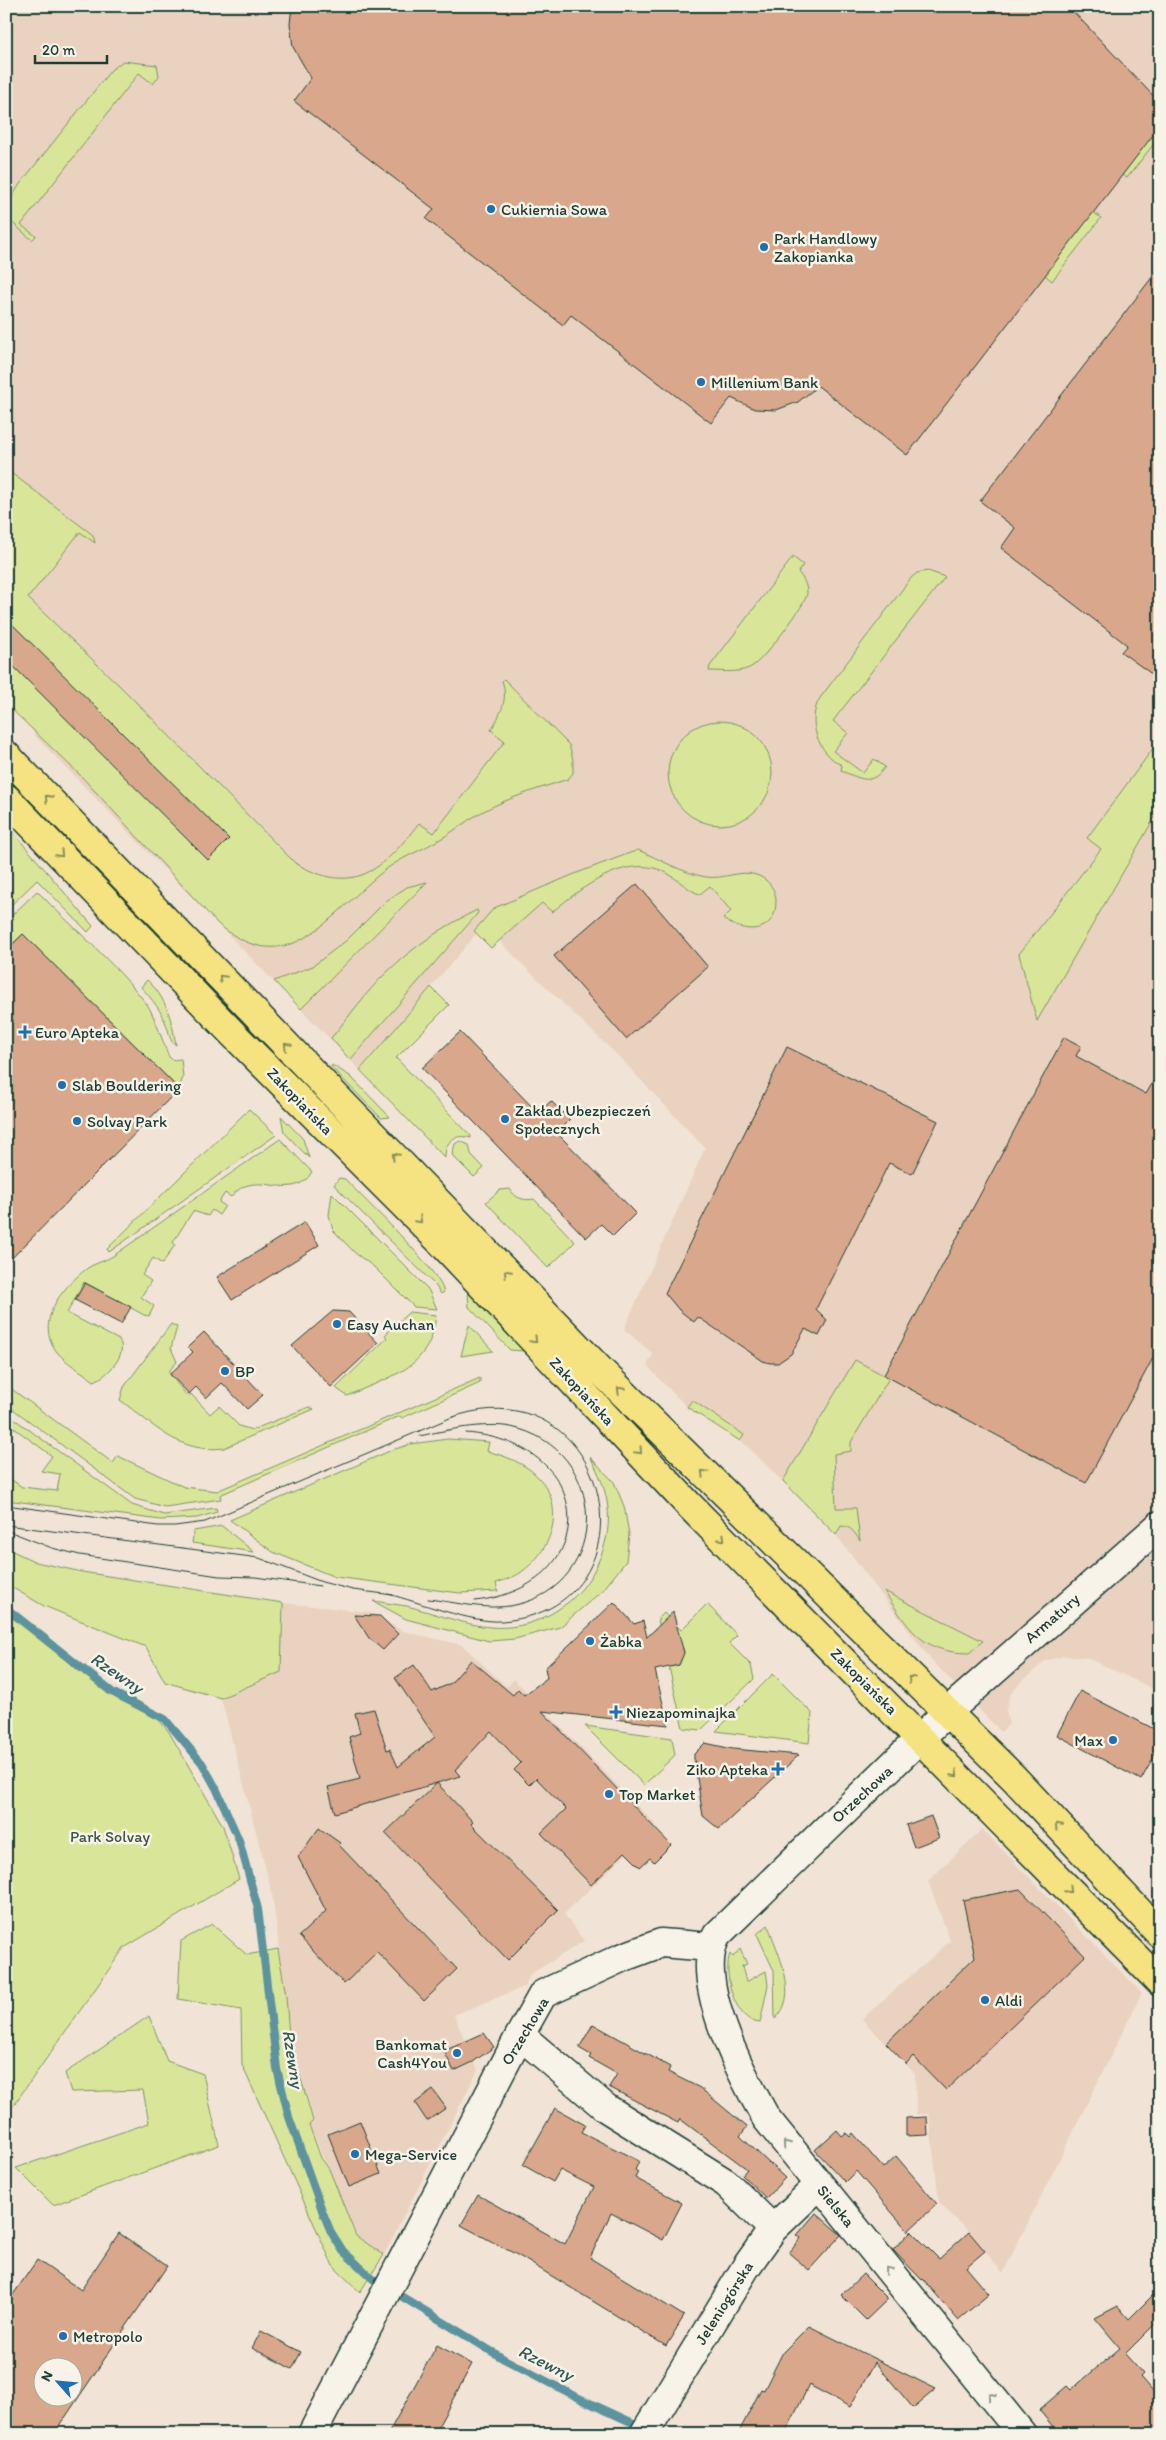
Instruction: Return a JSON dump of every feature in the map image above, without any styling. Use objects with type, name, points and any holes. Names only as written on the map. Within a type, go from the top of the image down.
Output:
[{"type":"main road","name":"Zakopiańska","points":[[6,755],[601,1371],[1014,1778],[1160,1934]]},
{"type":"main road","name":"Zakopiańska","points":[[6,798],[234,1035],[440,1241],[688,1504],[1160,1982]]},
{"type":"street","name":"Armatury","points":[[922,1739],[946,1713],[1160,1525]]},
{"type":"street","name":"Orzechowa","points":[[312,2434],[543,1994],[622,1958],[661,1943],[711,1947],[717,1935],[728,1924],[922,1739]]},
{"type":"street","name":"Sielska","points":[[711,1947],[709,1976],[726,2034],[740,2068],[777,2133],[1022,2434]]},
{"type":"street","points":[[520,2035],[606,2108],[726,2183],[773,2229]]},
{"type":"street","name":"Jeleniogórska","points":[[648,2429],[746,2267],[773,2229],[819,2184]]},
{"type":"shaded area","points":[[6,6],[1160,6],[1160,1677],[1153,1689],[1088,1658],[1064,1656],[1045,1661],[1018,1685],[1010,1695],[1006,1710],[1009,1724],[1001,1732],[931,1660],[836,1535],[746,1445],[687,1407],[661,1381],[647,1365],[653,1354],[624,1329],[705,1148],[620,1058],[484,925],[360,1070],[36,737],[6,687]]},
{"type":"shaded area","points":[[283,1603],[370,1612],[403,1631],[462,1645],[507,1687],[514,1679],[656,1825],[564,1914],[584,1941],[531,1974],[524,1987],[454,2015],[478,2070],[384,2255],[357,2236],[309,2125],[314,2121],[290,2034],[272,1893],[221,1698],[281,1672]]},
{"type":"shaded area","points":[[982,1829],[1142,1993],[1003,2273],[969,2232],[939,2203],[929,2114],[916,2114],[915,2074],[862,2019],[950,1941],[928,1881]]},
{"type":"green space","points":[[123,61],[157,65],[159,76],[153,84],[139,73],[21,225],[36,236],[32,240],[6,217],[8,204],[20,184],[111,70]]},
{"type":"green space","points":[[1160,125],[1160,136],[1127,178],[1122,175]]},
{"type":"green space","points":[[1093,212],[1101,218],[1052,281],[1045,275]]},
{"type":"green space","points":[[6,469],[93,535],[95,543],[80,532],[28,598],[122,688],[295,863],[316,873],[334,878],[351,878],[366,873],[379,865],[406,840],[419,823],[434,833],[505,741],[491,730],[504,700],[502,681],[504,679],[569,745],[573,760],[573,773],[568,779],[523,794],[490,808],[441,839],[394,863],[324,924],[311,934],[297,941],[284,946],[266,947],[249,943],[233,935],[218,924],[80,775],[6,704]]},
{"type":"green space","points":[[793,557],[803,565],[798,572],[802,577],[807,593],[800,608],[785,630],[767,652],[749,668],[733,671],[709,671],[710,666]]},
{"type":"green space","points":[[928,571],[945,577],[833,721],[848,733],[833,751],[863,773],[874,759],[885,767],[875,777],[870,779],[860,778],[841,771],[842,765],[826,753],[817,736],[814,726],[816,707],[820,698],[911,578],[917,573]]},
{"type":"green space","points":[[720,721],[740,725],[757,736],[768,753],[772,773],[768,793],[757,810],[740,821],[720,825],[700,821],[683,810],[672,793],[668,773],[672,753],[683,736],[700,725]]},
{"type":"green space","points":[[1160,739],[1160,808],[1037,1021],[1019,954],[1101,849],[1087,838]]},
{"type":"green space","points":[[6,824],[93,926],[88,932],[37,880],[6,910]]},
{"type":"green space","points":[[638,850],[680,869],[706,877],[712,878],[744,873],[760,876],[770,885],[774,892],[776,897],[775,912],[765,926],[749,929],[740,927],[723,919],[731,911],[710,886],[700,894],[665,872],[650,867],[635,867],[620,870],[590,884],[552,912],[542,903],[491,948],[474,931],[494,908]]},
{"type":"green space","points":[[427,882],[301,1009],[274,981],[313,966],[347,940],[386,901],[407,887]]},
{"type":"green space","points":[[37,891],[107,959],[146,1003],[170,1058],[174,1060],[181,1059],[183,1077],[179,1089],[23,934],[6,950],[6,921]]},
{"type":"green space","points":[[477,910],[478,913],[350,1060],[331,1038],[365,996],[396,963],[418,946],[441,930]]},
{"type":"green space","points":[[147,980],[163,1001],[176,1045],[171,1039],[159,1010],[141,987]]},
{"type":"green space","points":[[431,987],[449,1005],[396,1058],[471,1136],[471,1138],[460,1137],[452,1140],[445,1152],[445,1158],[360,1070]]},
{"type":"green space","points":[[332,1065],[350,1076],[390,1117],[381,1118],[331,1067]]},
{"type":"green space","points":[[249,1109],[276,1135],[109,1252],[107,1249]]},
{"type":"green space","points":[[281,1116],[303,1139],[309,1158],[284,1132]]},
{"type":"green space","points":[[280,1139],[312,1172],[304,1182],[294,1186],[251,1184],[241,1188],[231,1197],[225,1193],[219,1202],[225,1206],[219,1215],[212,1210],[208,1216],[193,1211],[173,1242],[175,1245],[162,1264],[153,1258],[142,1275],[151,1281],[141,1297],[154,1306],[149,1316],[84,1282],[67,1313],[119,1340],[121,1351],[119,1358],[105,1375],[94,1381],[57,1352],[51,1341],[48,1329],[49,1318],[60,1296],[76,1278],[88,1268],[113,1256]]},
{"type":"green space","points":[[460,1141],[469,1145],[471,1154],[484,1168],[474,1177],[452,1155],[455,1144]]},
{"type":"green space","points":[[339,1178],[345,1179],[400,1235],[429,1267],[444,1292],[441,1294],[435,1285],[334,1185]]},
{"type":"green space","points":[[510,1189],[514,1195],[520,1198],[526,1200],[534,1199],[575,1242],[548,1268],[486,1202],[500,1190]]},
{"type":"green space","points":[[332,1193],[428,1289],[437,1309],[414,1307],[374,1267],[355,1253],[333,1230],[329,1215]]},
{"type":"green space","points":[[470,1292],[525,1351],[510,1350],[469,1307],[468,1294]]},
{"type":"green space","points":[[409,1312],[436,1315],[433,1333],[426,1348],[417,1360],[393,1376],[347,1396],[336,1388],[387,1338],[385,1335]]},
{"type":"green space","points":[[171,1324],[177,1327],[171,1348],[177,1362],[168,1372],[188,1397],[191,1394],[210,1414],[219,1406],[239,1426],[252,1430],[309,1407],[314,1409],[224,1448],[208,1449],[194,1447],[168,1436],[120,1400],[124,1387]]},
{"type":"green space","points":[[469,1325],[493,1351],[461,1356]]},
{"type":"green space","points":[[855,1360],[889,1378],[851,1442],[851,1451],[834,1454],[836,1508],[856,1508],[860,1541],[852,1530],[844,1526],[841,1526],[836,1535],[783,1481]]},
{"type":"green space","points":[[480,1378],[480,1383],[220,1495],[221,1499],[165,1507],[135,1499],[6,1404],[6,1385],[113,1463],[118,1456],[184,1487],[217,1491]]},
{"type":"green space","points":[[692,1400],[744,1435],[740,1441],[687,1407]]},
{"type":"green space","points":[[6,1413],[132,1505],[164,1515],[216,1508],[217,1512],[197,1518],[161,1520],[6,1500],[6,1476],[22,1487],[57,1491],[60,1474],[41,1471],[52,1456],[6,1422]]},
{"type":"green space","points":[[448,1439],[489,1442],[487,1451],[501,1455],[533,1472],[547,1488],[552,1501],[554,1513],[549,1539],[534,1561],[521,1572],[496,1583],[498,1591],[460,1593],[335,1577],[273,1552],[230,1520],[392,1450],[411,1444]]},
{"type":"green space","points":[[590,1457],[614,1482],[624,1506],[629,1534],[626,1561],[603,1590],[560,1627],[515,1639],[489,1641],[406,1619],[373,1601],[407,1606],[481,1626],[498,1627],[516,1626],[535,1621],[562,1607],[576,1596],[592,1575],[605,1545],[608,1506],[602,1482]]},
{"type":"green space","points":[[222,1526],[254,1552],[192,1543],[194,1531]]},
{"type":"green space","points":[[6,1548],[36,1562],[82,1572],[283,1603],[281,1672],[221,1698],[165,1682],[146,1647],[44,1606],[6,1584]]},
{"type":"green space","points":[[884,1591],[983,1641],[969,1653],[953,1652],[927,1643],[909,1626]]},
{"type":"green space","points":[[707,1604],[737,1635],[729,1643],[751,1665],[754,1679],[701,1730],[683,1728],[669,1667],[679,1665],[684,1652],[683,1648],[665,1653],[658,1619],[664,1613],[681,1630]]},
{"type":"green space","name":"Park Solvay","points":[[6,1613],[108,1694],[159,1720],[169,1732],[223,1826],[239,1879],[124,1948],[6,2116]]},
{"type":"green space","points":[[773,1674],[812,1713],[809,1743],[716,1731]]},
{"type":"green space","points":[[585,1726],[672,1738],[675,1755],[644,1785]]},
{"type":"green space","points":[[212,1924],[247,1955],[278,1949],[286,1996],[289,2036],[313,2121],[309,2125],[321,2158],[329,2169],[356,2236],[384,2255],[360,2292],[333,2266],[242,2065],[241,2010],[178,1999],[181,1941]]},
{"type":"green space","points":[[768,1925],[781,1961],[787,1986],[783,2009],[775,2019],[774,1971],[757,1934]]},
{"type":"green space","points":[[740,1949],[747,1964],[742,1966],[746,1982],[766,1971],[768,1985],[760,2023],[744,2015],[733,1997],[730,1987],[728,1976],[729,1957],[730,1954],[733,1957]]},
{"type":"green space","points":[[149,2016],[167,2061],[203,2074],[219,2145],[53,2205],[16,2168],[149,2123],[143,2090],[71,2092],[65,2073]]},
{"type":"building","name":"Park Handlowy Zakopianka","points":[[292,6],[1068,6],[1160,103],[1160,126],[907,455],[818,386],[798,402],[776,410],[755,409],[731,398],[711,423],[571,315],[563,325],[426,219],[434,209],[294,101],[311,78],[293,47],[290,24]]},
{"type":"building","points":[[1160,267],[1160,680],[1121,652],[1127,645],[1001,548],[1015,528],[980,501]]},
{"type":"building","points":[[6,618],[229,839],[208,860],[6,659]]},
{"type":"building","points":[[637,884],[708,967],[626,1039],[554,956]]},
{"type":"building","name":"Solvay Park","points":[[23,934],[179,1089],[6,1264],[6,951]]},
{"type":"building","points":[[460,1032],[538,1113],[551,1101],[570,1120],[557,1133],[636,1213],[613,1236],[601,1224],[586,1238],[422,1068]]},
{"type":"building","points":[[1064,1037],[1081,1046],[1076,1056],[1146,1094],[1160,1070],[1160,1345],[1086,1483],[884,1375]]},
{"type":"building","points":[[787,1047],[938,1121],[912,1174],[889,1163],[816,1309],[827,1320],[819,1336],[805,1329],[791,1354],[778,1363],[770,1363],[763,1361],[698,1317],[694,1322],[679,1310],[665,1293]]},
{"type":"building","points":[[305,1222],[319,1245],[232,1300],[217,1277]]},
{"type":"building","points":[[85,1283],[131,1307],[121,1324],[75,1300]]},
{"type":"building","name":"BP","points":[[333,1311],[349,1312],[378,1343],[331,1387],[292,1346]]},
{"type":"building","name":"BP","points":[[204,1332],[263,1395],[247,1409],[222,1383],[206,1398],[196,1387],[189,1394],[170,1374],[193,1352],[188,1347]]},
{"type":"building","points":[[614,1602],[634,1624],[643,1621],[647,1637],[673,1612],[684,1653],[679,1665],[655,1670],[668,1725],[542,1711],[671,1845],[654,1862],[650,1858],[640,1867],[625,1852],[591,1885],[541,1833],[566,1809],[536,1778],[529,1785],[514,1770],[521,1763],[491,1731],[455,1770],[460,1776],[335,1813],[328,1787],[360,1779],[349,1737],[360,1733],[355,1713],[374,1709],[387,1750],[390,1749],[398,1767],[435,1737],[395,1678],[414,1665],[432,1692],[451,1683],[471,1660],[513,1695],[518,1689],[524,1695],[547,1678],[545,1668]]},
{"type":"building","points":[[354,1615],[380,1616],[398,1634],[383,1650],[369,1638]]},
{"type":"building","name":"Max","points":[[1080,1691],[1160,1732],[1160,1746],[1141,1780],[1057,1735]]},
{"type":"building","points":[[705,1743],[733,1749],[799,1755],[719,1829],[703,1816],[694,1754]]},
{"type":"building","points":[[437,1783],[473,1822],[471,1824],[558,1910],[508,1960],[385,1833]]},
{"type":"building","points":[[931,1816],[939,1838],[914,1847],[906,1825]]},
{"type":"building","points":[[319,1828],[340,1843],[339,1845],[457,1969],[424,2001],[377,1952],[344,1984],[299,1936],[326,1911],[298,1857]]},
{"type":"building","name":"Aldi","points":[[1020,1889],[1085,1956],[946,2090],[913,2056],[906,2064],[886,2043],[975,1957],[963,1900]]},
{"type":"building","points":[[593,2024],[670,2067],[668,2072],[700,2088],[747,2127],[740,2136],[785,2178],[766,2198],[742,2175],[747,2169],[680,2119],[678,2123],[609,2087],[617,2074],[589,2058],[591,2055],[579,2048]]},
{"type":"building","points":[[484,2033],[494,2047],[473,2062],[454,2071],[444,2051]]},
{"type":"building","points":[[433,2090],[446,2108],[427,2121],[415,2103]]},
{"type":"building","points":[[555,2108],[585,2125],[581,2132],[639,2161],[635,2170],[638,2172],[635,2178],[682,2203],[663,2240],[611,2213],[590,2258],[684,2316],[666,2346],[519,2256],[461,2225],[478,2195],[565,2244],[594,2187],[560,2170],[553,2182],[523,2165]]},
{"type":"building","points":[[927,2117],[928,2135],[906,2136],[906,2118]]},
{"type":"building","name":"Mega-Service","points":[[360,2121],[381,2174],[349,2187],[328,2134]]},
{"type":"building","points":[[837,2130],[842,2136],[846,2133],[850,2137],[853,2133],[883,2168],[896,2156],[937,2204],[908,2231],[856,2171],[845,2182],[815,2150]]},
{"type":"building","points":[[816,2213],[841,2235],[809,2270],[789,2253],[801,2238],[797,2235]]},
{"type":"building","points":[[911,2231],[939,2259],[969,2232],[985,2251],[966,2267],[989,2294],[958,2320],[923,2279],[893,2250]]},
{"type":"building","name":"Metropolo","points":[[119,2233],[167,2266],[82,2392],[82,2358],[32,2358],[32,2408],[71,2408],[54,2434],[6,2434],[6,2305],[37,2260],[81,2290]]},
{"type":"building","points":[[863,2274],[888,2299],[866,2320],[841,2295]]},
{"type":"building","points":[[1160,2288],[1160,2319],[1125,2354],[1143,2374],[1140,2377],[1160,2400],[1160,2434],[1059,2434],[1039,2410],[1067,2386],[1071,2390],[1120,2348],[1095,2318],[1118,2306],[1129,2319]]},
{"type":"building","points":[[809,2326],[936,2389],[913,2408],[875,2362],[850,2407],[809,2385],[785,2434],[738,2434],[761,2389],[764,2390],[783,2352]]},
{"type":"building","points":[[261,2331],[301,2352],[292,2369],[252,2348]]},
{"type":"building","points":[[437,2345],[472,2364],[434,2434],[388,2434]]},
{"type":"waterway","name":"Rzewny","points":[[6,1608],[112,1692],[165,1719],[202,1763],[216,1788],[239,1840],[258,1909],[277,2069],[289,2117],[323,2213],[331,2232],[343,2251],[373,2279],[504,2359],[581,2399],[644,2428]]},
{"type":"tram line","points":[[6,1505],[158,1526],[205,1522],[450,1418],[505,1410],[549,1424],[580,1454],[598,1493],[599,1536],[585,1576],[553,1606],[502,1621],[489,1621],[460,1615],[388,1594]]},
{"type":"tram line","points":[[420,1436],[466,1427],[490,1425],[511,1427],[544,1440],[567,1461],[581,1487],[586,1516],[582,1545],[569,1572],[547,1592],[515,1605],[504,1607],[483,1607],[428,1599]]},
{"type":"tram line","points":[[466,1433],[510,1442],[541,1461],[561,1487],[569,1515],[564,1544],[547,1570],[517,1590],[475,1601]]},
{"type":"tram line","points":[[6,1525],[259,1558],[322,1582],[353,1590],[393,1595]]},
{"type":"tram line","points":[[6,1530],[52,1548],[80,1555],[219,1576],[255,1577],[320,1586]]},
{"type":"place","name":"Cukiernia Sowa","points":[[491,209]]},
{"type":"place","name":"Park Handlowy Zakopianka","points":[[764,247]]},
{"type":"place","name":"Millenium Bank","points":[[701,382]]},
{"type":"place","name":"Euro Apteka","points":[[25,1032]]},
{"type":"place","name":"Slab Bouldering","points":[[62,1085]]},
{"type":"place","name":"Zakład Ubezpieczeń Społecznych","points":[[505,1119]]},
{"type":"place","name":"Solvay Park","points":[[77,1121]]},
{"type":"place","name":"Easy Auchan","points":[[337,1324]]},
{"type":"place","name":"BP","points":[[225,1371]]},
{"type":"place","name":"Żabka","points":[[590,1641]]},
{"type":"place","name":"Niezapominajka","points":[[616,1712]]},
{"type":"place","name":"Max","points":[[1113,1740]]},
{"type":"place","name":"Ziko Apteka","points":[[778,1769]]},
{"type":"place","name":"Top Market","points":[[609,1794]]},
{"type":"place","name":"Aldi","points":[[985,2000]]},
{"type":"place","name":"Bankomat Cash4You","points":[[457,2053]]},
{"type":"place","name":"Mega-Service","points":[[355,2154]]},
{"type":"place","name":"Metropolo","points":[[63,2336]]}]
